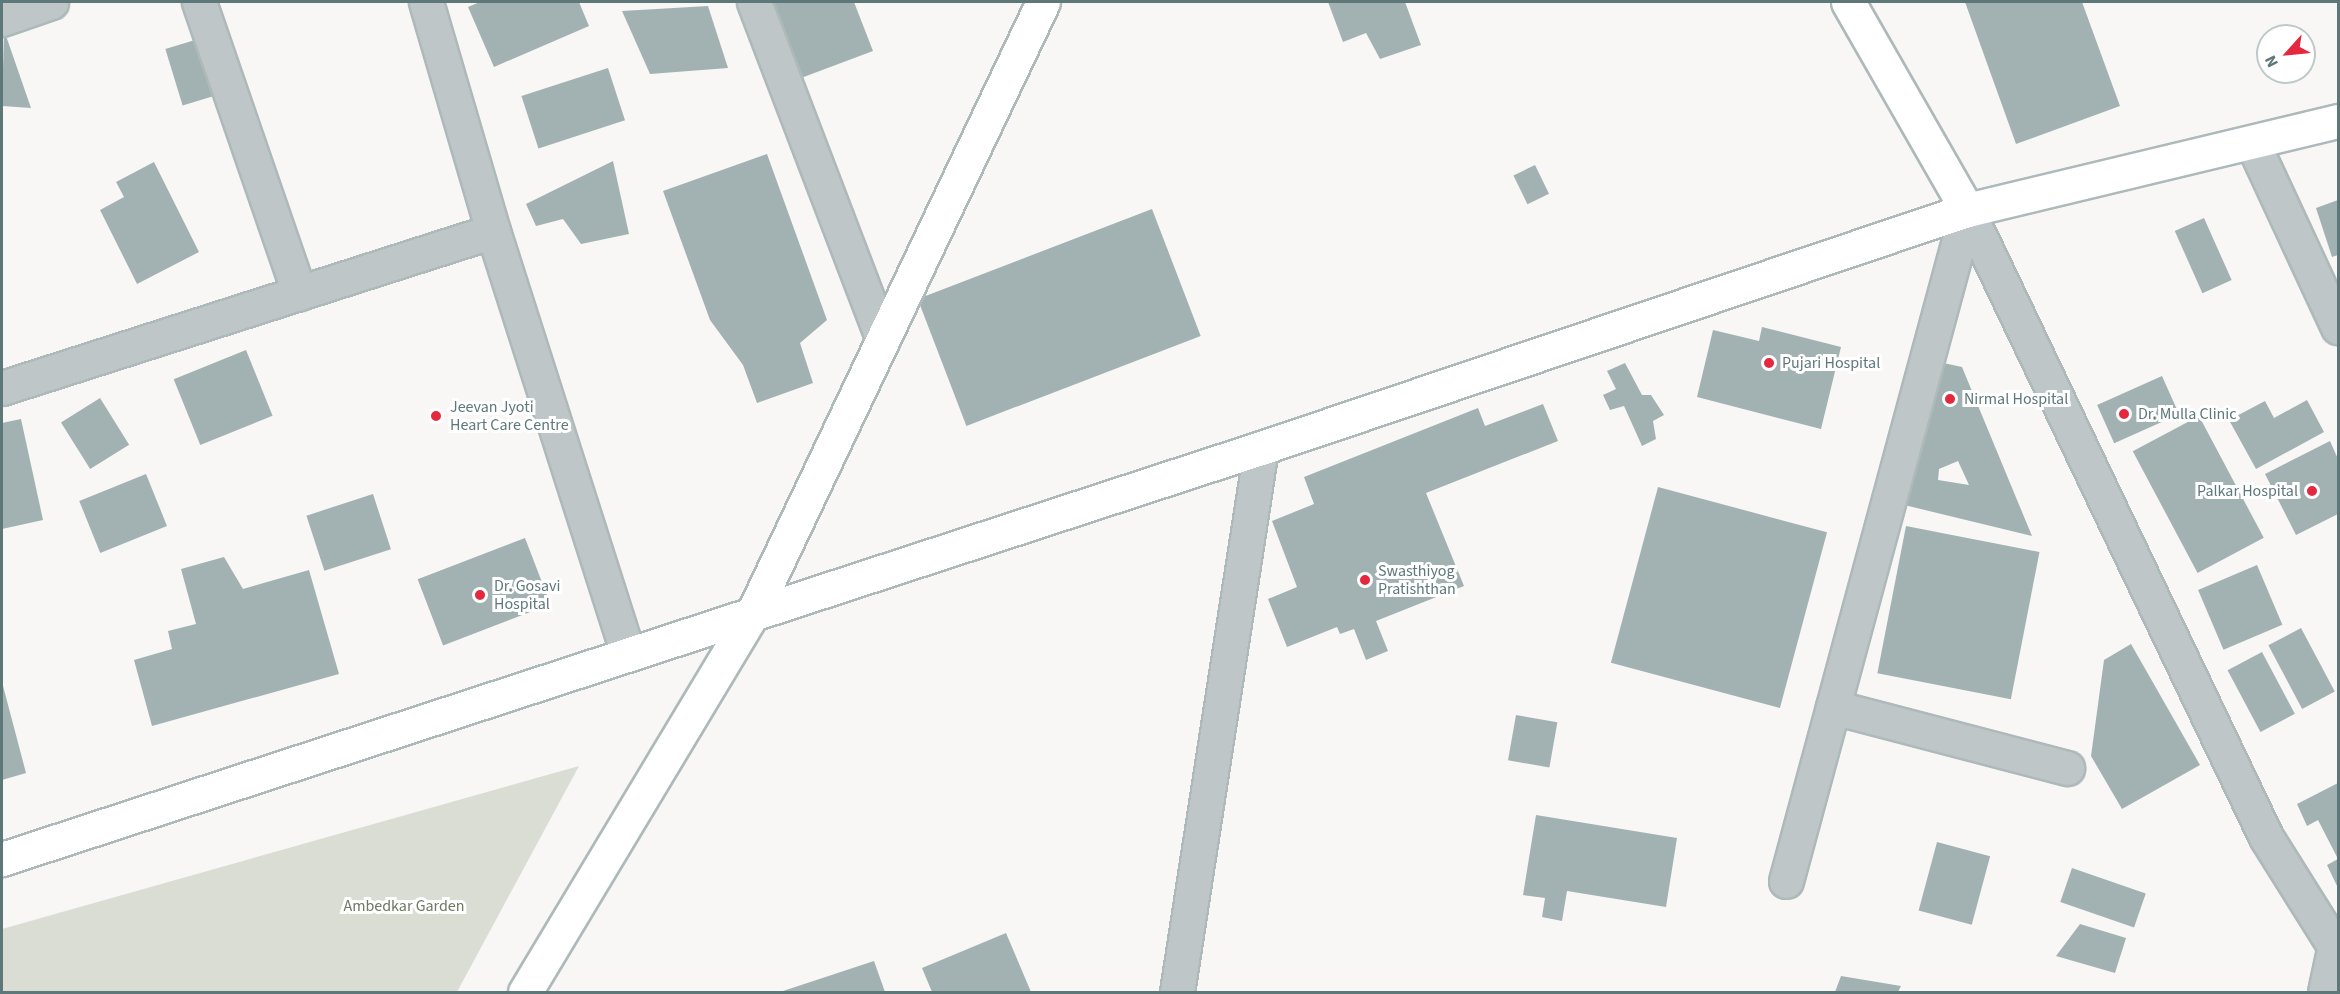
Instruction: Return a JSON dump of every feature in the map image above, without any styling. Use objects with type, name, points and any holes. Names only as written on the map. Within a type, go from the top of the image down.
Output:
[{"type":"main road","points":[[525,993],[753,613],[1043,2]]},
{"type":"main road","points":[[1848,2],[1967,210]]},
{"type":"main road","points":[[2,859],[1261,448],[1967,210],[2338,122]]},
{"type":"street","points":[[2,19],[51,2]]},
{"type":"street","points":[[199,2],[299,293]]},
{"type":"street","points":[[426,2],[493,231],[628,654]]},
{"type":"street","points":[[754,2],[883,339]]},
{"type":"street","points":[[2253,144],[2338,327]]},
{"type":"street","points":[[1786,881],[1967,210]]},
{"type":"street","points":[[1967,210],[2266,837],[2337,949],[2325,993]]},
{"type":"street","points":[[2,388],[493,231]]},
{"type":"street","points":[[1177,993],[1261,448]]},
{"type":"street","points":[[1833,707],[2067,768]]},
{"type":"green space","name":"Ambedkar Garden","points":[[579,766],[457,992],[2,992],[2,929]]},
{"type":"building","points":[[480,2],[579,2],[589,26],[494,67],[468,7]]},
{"type":"building","points":[[771,2],[854,2],[873,51],[801,78]]},
{"type":"building","points":[[1328,2],[1405,2],[1421,45],[1380,59],[1366,33],[1343,42]]},
{"type":"building","points":[[1965,2],[2082,2],[2120,106],[2016,144]]},
{"type":"building","points":[[708,6],[728,68],[650,74],[622,11]]},
{"type":"building","points":[[4,30],[31,108],[2,106]]},
{"type":"building","points":[[195,40],[212,96],[183,105],[165,49]]},
{"type":"building","points":[[608,68],[625,120],[538,148],[521,96]]},
{"type":"building","points":[[767,154],[827,320],[800,343],[813,383],[757,403],[743,365],[710,320],[663,191]]},
{"type":"building","points":[[613,161],[629,234],[581,244],[563,219],[536,226],[526,204]]},
{"type":"building","points":[[154,162],[199,252],[137,284],[100,210],[124,197],[116,182]]},
{"type":"building","points":[[1535,165],[1549,194],[1527,204],[1513,176]]},
{"type":"building","points":[[2338,200],[2338,255],[2332,257],[2316,208]]},
{"type":"building","points":[[1152,209],[1201,336],[966,426],[918,299]]},
{"type":"building","points":[[2204,218],[2232,280],[2202,293],[2175,231]]},
{"type":"building","points":[[1762,327],[1841,347],[1821,429],[1697,397],[1713,330],[1759,341]]},
{"type":"building","points":[[246,350],[273,416],[200,445],[174,379]]},
{"type":"building","points":[[1930,360],[1962,367],[2032,536],[1896,503]],"holes":[[[1958,461],[1969,485],[1938,480],[1939,469]]]},
{"type":"building","points":[[1625,363],[1642,395],[1651,395],[1664,415],[1653,421],[1656,439],[1642,446],[1624,406],[1610,410],[1603,395],[1616,389],[1607,371]]},
{"type":"building","points":[[2162,376],[2179,414],[2114,443],[2097,405]]},
{"type":"building","points":[[100,398],[129,445],[90,469],[61,422]]},
{"type":"building","points":[[2307,400],[2324,432],[2256,469],[2229,420],[2265,401],[2274,418]]},
{"type":"building","points":[[1543,404],[1558,441],[1426,493],[1464,586],[1376,621],[1388,651],[1366,660],[1354,629],[1340,634],[1337,627],[1287,647],[1268,599],[1297,587],[1272,521],[1314,504],[1304,477],[1478,408],[1485,426]]},
{"type":"building","points":[[2199,416],[2264,538],[2198,573],[2133,451]]},
{"type":"building","points":[[21,419],[43,520],[2,529],[2,423]]},
{"type":"building","points":[[2330,441],[2338,459],[2338,514],[2296,535],[2265,474]]},
{"type":"building","points":[[146,474],[167,526],[100,553],[79,501]]},
{"type":"building","points":[[1658,487],[1827,532],[1780,708],[1611,663]]},
{"type":"building","points":[[373,494],[391,549],[324,571],[306,516]]},
{"type":"building","points":[[1906,526],[2040,552],[2011,699],[1877,673]]},
{"type":"building","points":[[525,538],[550,604],[443,645],[418,579]]},
{"type":"building","points":[[224,557],[243,589],[309,570],[339,674],[152,726],[134,660],[172,649],[168,631],[196,624],[181,569]]},
{"type":"building","points":[[2257,565],[2282,625],[2223,650],[2198,590]]},
{"type":"building","points":[[2301,628],[2335,692],[2302,709],[2268,645]]},
{"type":"building","points":[[2131,644],[2200,765],[2122,809],[2091,756],[2104,660]]},
{"type":"building","points":[[2262,652],[2295,714],[2260,732],[2228,670]]},
{"type":"building","points":[[2,682],[26,773],[2,780]]},
{"type":"building","points":[[1516,715],[1557,722],[1549,768],[1508,760]]},
{"type":"building","points":[[2338,783],[2338,859],[2318,820],[2307,826],[2297,804]]},
{"type":"building","points":[[1536,815],[1677,838],[1666,907],[1567,891],[1562,921],[1542,917],[1545,898],[1523,895]]},
{"type":"building","points":[[1937,842],[1990,856],[1972,925],[1919,911]]},
{"type":"building","points":[[2338,859],[2338,888],[2327,865]]},
{"type":"building","points":[[2072,868],[2146,893],[2134,927],[2060,902]]},
{"type":"building","points":[[2080,924],[2126,938],[2115,973],[2056,956]]},
{"type":"building","points":[[1006,933],[1031,992],[932,992],[922,968]]},
{"type":"building","points":[[874,961],[885,992],[780,992]]},
{"type":"building","points":[[1841,976],[1901,986],[1898,992],[1835,992]]},
{"type":"place","name":"Pujari Hospital","points":[[1769,363]]},
{"type":"place","name":"Nirmal Hospital","points":[[1950,399]]},
{"type":"place","name":"Dr. Mulla Clinic","points":[[2124,414]]},
{"type":"place","name":"Jeevan Jyoti Heart Care Centre","points":[[436,416]]},
{"type":"place","name":"Palkar Hospital","points":[[2312,491]]},
{"type":"place","name":"Swasthiyog Pratishthan","points":[[1365,580]]},
{"type":"place","name":"Dr. Gosavi Hospital","points":[[480,595]]}]
